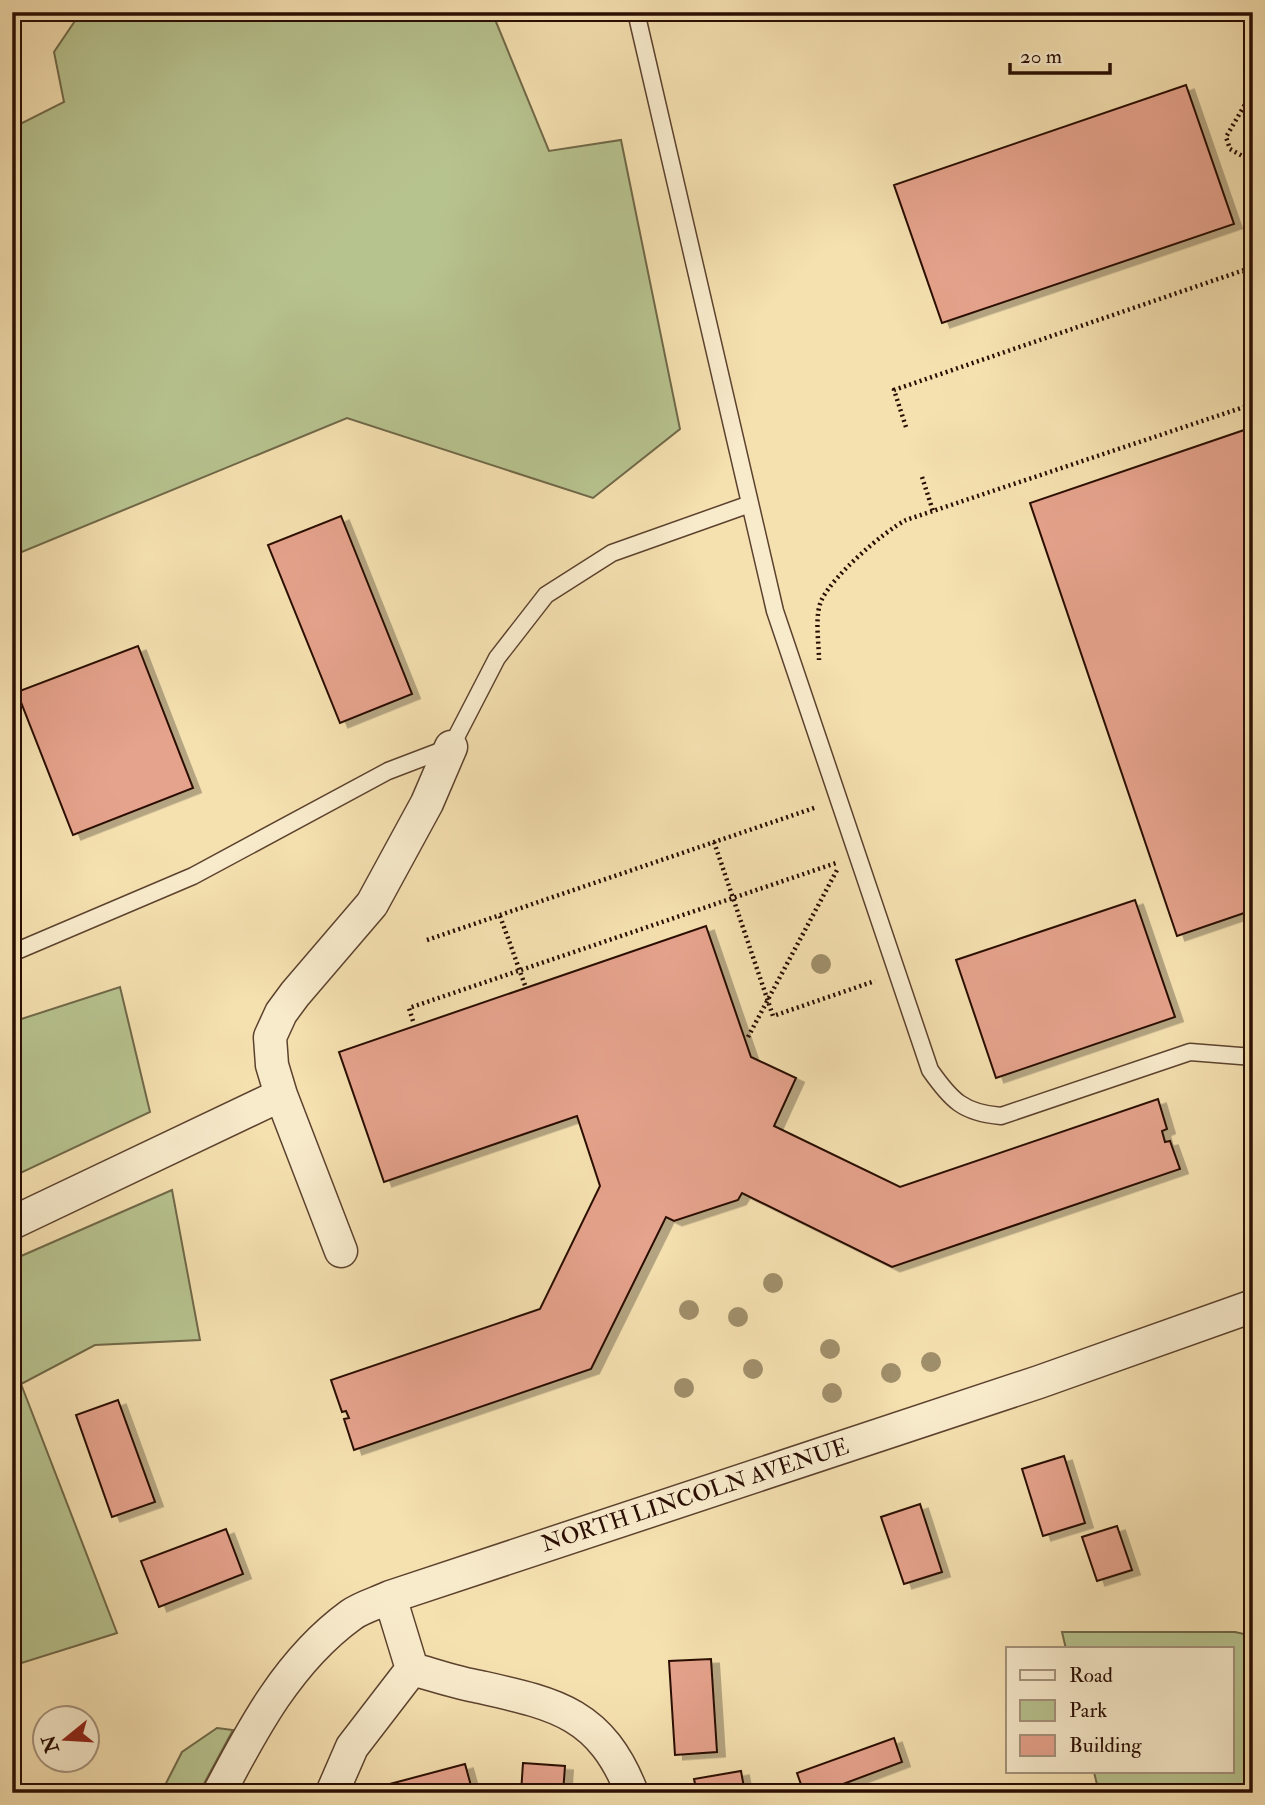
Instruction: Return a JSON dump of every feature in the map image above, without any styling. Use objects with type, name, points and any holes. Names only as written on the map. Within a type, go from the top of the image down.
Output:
[{"type":"street","points":[[341,1251],[281,1095],[272,1065],[270,1037],[281,1013],[372,904],[427,803],[451,747]]},
{"type":"street","points":[[12,1223],[281,1095]]},
{"type":"street","name":"NORTH LINCOLN AVENUE","points":[[219,1793],[260,1714],[296,1668],[352,1614],[390,1597],[1039,1382],[1253,1306]]},
{"type":"street","points":[[390,1597],[412,1669]]},
{"type":"street","points":[[332,1793],[352,1747],[412,1669]]},
{"type":"street","points":[[412,1669],[553,1704],[580,1720],[602,1740],[625,1775],[632,1793]]},
{"type":"lane","points":[[636,12],[775,611],[930,1070],[948,1097],[976,1115],[1001,1116],[1190,1052],[1253,1057]]},
{"type":"lane","points":[[12,953],[193,876],[388,771],[451,747],[496,658],[545,595],[612,553],[750,503]]},
{"type":"path","points":[[1253,91],[1226,137],[1230,149],[1253,162]]},
{"type":"path","points":[[906,427],[894,390],[1253,267]]},
{"type":"path","points":[[1244,271],[1253,298]]},
{"type":"path","points":[[819,611],[822,598],[872,543],[889,529],[933,511],[1253,404]]},
{"type":"path","points":[[922,477],[933,511]]},
{"type":"path","points":[[427,940],[818,807]]},
{"type":"path","points":[[714,842],[773,1016],[878,980]]},
{"type":"path","points":[[413,1021],[409,1008],[838,865],[748,1037]]},
{"type":"path","points":[[500,916],[526,988]]},
{"type":"green space","points":[[81,12],[492,12],[549,151],[621,140],[680,429],[593,498],[347,418],[12,556],[12,128],[64,102],[54,52]]},
{"type":"green space","points":[[120,987],[150,1112],[12,1177],[12,1022]]},
{"type":"green space","points":[[172,1190],[200,1340],[95,1345],[21,1384],[117,1633],[12,1666],[12,1260]]},
{"type":"green space","points":[[1062,1632],[1235,1632],[1253,1636],[1253,1793],[1099,1793],[1094,1773],[1234,1773],[1234,1647],[1066,1647]]},
{"type":"green space","points":[[217,1728],[233,1730],[199,1793],[161,1793],[182,1752]]},
{"type":"building","points":[[1186,85],[1234,224],[942,323],[894,185]]},
{"type":"building","points":[[1253,427],[1253,910],[1177,936],[1030,503]]},
{"type":"building","points":[[341,516],[412,694],[340,723],[268,545]]},
{"type":"building","points":[[138,646],[193,788],[73,835],[17,692]]},
{"type":"building","points":[[1135,900],[1175,1017],[996,1078],[956,960]]},
{"type":"building","points":[[706,926],[751,1057],[796,1078],[774,1126],[900,1187],[1158,1099],[1167,1129],[1162,1131],[1165,1142],[1170,1141],[1180,1169],[892,1267],[742,1193],[738,1200],[674,1221],[666,1217],[591,1369],[354,1450],[344,1419],[349,1418],[346,1411],[342,1412],[331,1380],[540,1309],[600,1186],[577,1116],[384,1182],[339,1052]]},
{"type":"building","points":[[118,1400],[155,1502],[112,1517],[76,1415]]},
{"type":"building","points":[[1064,1456],[1085,1523],[1043,1536],[1022,1469]]},
{"type":"building","points":[[920,1504],[942,1572],[904,1584],[881,1517]]},
{"type":"building","points":[[1117,1526],[1132,1570],[1097,1581],[1082,1537]]},
{"type":"building","points":[[226,1529],[243,1574],[159,1607],[141,1561]]},
{"type":"building","points":[[711,1659],[717,1752],[675,1755],[669,1661]]},
{"type":"building","points":[[894,1738],[902,1762],[819,1793],[804,1793],[797,1773]]},
{"type":"building","points":[[523,1763],[565,1766],[563,1793],[521,1793]]},
{"type":"building","points":[[465,1764],[473,1793],[388,1793],[386,1785]]},
{"type":"building","points":[[741,1771],[745,1793],[697,1793],[694,1779]]}]
